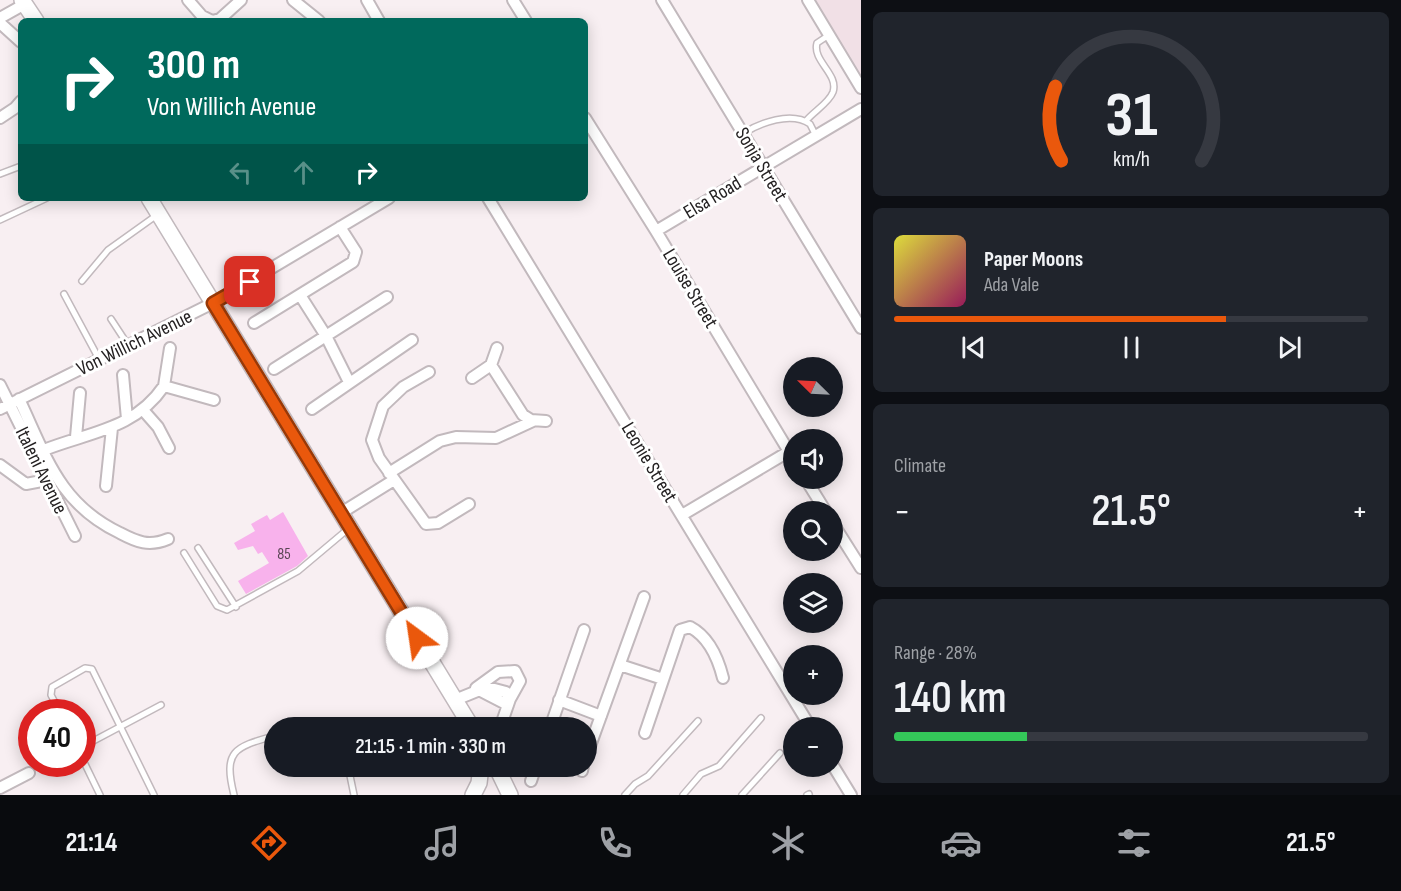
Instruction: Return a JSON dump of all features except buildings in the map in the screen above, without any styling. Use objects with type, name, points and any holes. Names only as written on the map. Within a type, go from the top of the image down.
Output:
[{"type":"street","points":[[188,0],[202,16],[208,18]]},
{"type":"street","points":[[220,18],[241,0]]},
{"type":"street","points":[[293,0],[315,18]]},
{"type":"street","points":[[367,0],[378,18]]},
{"type":"street","points":[[513,0],[524,18]]},
{"type":"street","name":"Sonja Street","points":[[662,0],[861,328]]},
{"type":"street","points":[[808,0],[861,88]]},
{"type":"street","points":[[0,18],[26,1]]},
{"type":"street","points":[[26,1],[34,18]]},
{"type":"street","points":[[26,1],[40,18]]},
{"type":"street","points":[[0,23],[18,39]]},
{"type":"street","points":[[0,118],[18,104]]},
{"type":"street","name":"Elsa Road","points":[[656,231],[861,109]]},
{"type":"street","name":"Louise Street","points":[[588,123],[783,443]]},
{"type":"street","points":[[151,201],[465,717]]},
{"type":"street","name":"Von Willich Avenue","points":[[10,404],[213,303],[384,201]]},
{"type":"street","name":"Leonie Street","points":[[490,201],[804,717]]},
{"type":"street","points":[[254,322],[355,259],[356,252],[340,227]]},
{"type":"street","points":[[300,294],[326,336],[349,382]]},
{"type":"street","points":[[274,369],[387,297]]},
{"type":"street","points":[[312,408],[412,340]]},
{"type":"street","points":[[44,450],[76,437],[112,428],[143,410],[164,386],[170,348]]},
{"type":"street","points":[[472,378],[491,365],[497,348]]},
{"type":"street","points":[[491,365],[523,415],[533,421],[546,421]]},
{"type":"street","points":[[429,372],[395,394],[380,413],[372,440],[376,453],[422,522],[429,526],[469,504]]},
{"type":"street","points":[[123,375],[127,419]]},
{"type":"street","points":[[0,385],[10,404],[44,450],[66,493],[90,517],[143,543],[157,544],[168,539]]},
{"type":"street","points":[[164,386],[214,400]]},
{"type":"street","points":[[76,437],[80,393]]},
{"type":"street","name":"Italeni Avenue","points":[[10,404],[75,536]]},
{"type":"street","points":[[143,410],[158,427],[169,448]]},
{"type":"street","points":[[341,513],[440,441],[456,437],[496,438],[520,429],[533,421]]},
{"type":"street","points":[[106,486],[112,428]]},
{"type":"street","points":[[682,515],[783,460]]},
{"type":"street","points":[[0,465],[26,484],[47,480]]},
{"type":"street","points":[[843,539],[861,567]]},
{"type":"street","points":[[597,727],[644,597]]},
{"type":"street","points":[[645,733],[680,630],[685,627],[693,629],[709,644],[723,678]]},
{"type":"street","points":[[554,717],[584,630]]},
{"type":"street","points":[[620,665],[663,679]]},
{"type":"street","points":[[455,700],[476,692],[498,672],[510,670],[519,674],[520,681],[504,717]]},
{"type":"street","points":[[476,692],[509,702]]},
{"type":"street","points":[[560,700],[601,716]]},
{"type":"street","points":[[0,788],[21,777]]},
{"type":"street","points":[[473,795],[480,777]]},
{"type":"street","points":[[501,777],[510,795]]},
{"type":"street","points":[[531,781],[532,777]]},
{"type":"street","points":[[840,777],[851,795]]},
{"type":"lane","points":[[744,133],[766,121],[806,121],[832,94],[834,84],[816,52],[816,46],[829,35]]},
{"type":"lane","points":[[806,121],[816,136]]},
{"type":"lane","points":[[0,174],[18,167]]},
{"type":"lane","points":[[0,220],[41,201]]},
{"type":"lane","points":[[82,280],[108,250],[159,214]]},
{"type":"lane","points":[[64,294],[99,358]]},
{"type":"lane","points":[[111,319],[128,345]]},
{"type":"lane","points":[[184,553],[217,606],[222,610],[236,607],[298,571],[350,528]]},
{"type":"lane","points":[[198,548],[236,607]]},
{"type":"lane","points":[[53,699],[52,687],[63,679],[90,668],[154,795]]},
{"type":"lane","points":[[96,740],[161,705]]},
{"type":"lane","points":[[683,795],[700,774],[718,766],[761,718]]},
{"type":"lane","points":[[625,795],[635,784],[648,776],[698,721]]},
{"type":"lane","points":[[234,795],[228,771],[234,753],[246,743],[264,738]]},
{"type":"lane","points":[[742,795],[780,753]]},
{"type":"lane","points":[[91,777],[100,795]]},
{"type":"lane","points":[[350,777],[354,795]]},
{"type":"shaded area","points":[[815,0],[861,0],[861,76]]},
{"type":"route","points":[[250,282],[213,303],[417,638]]}]
